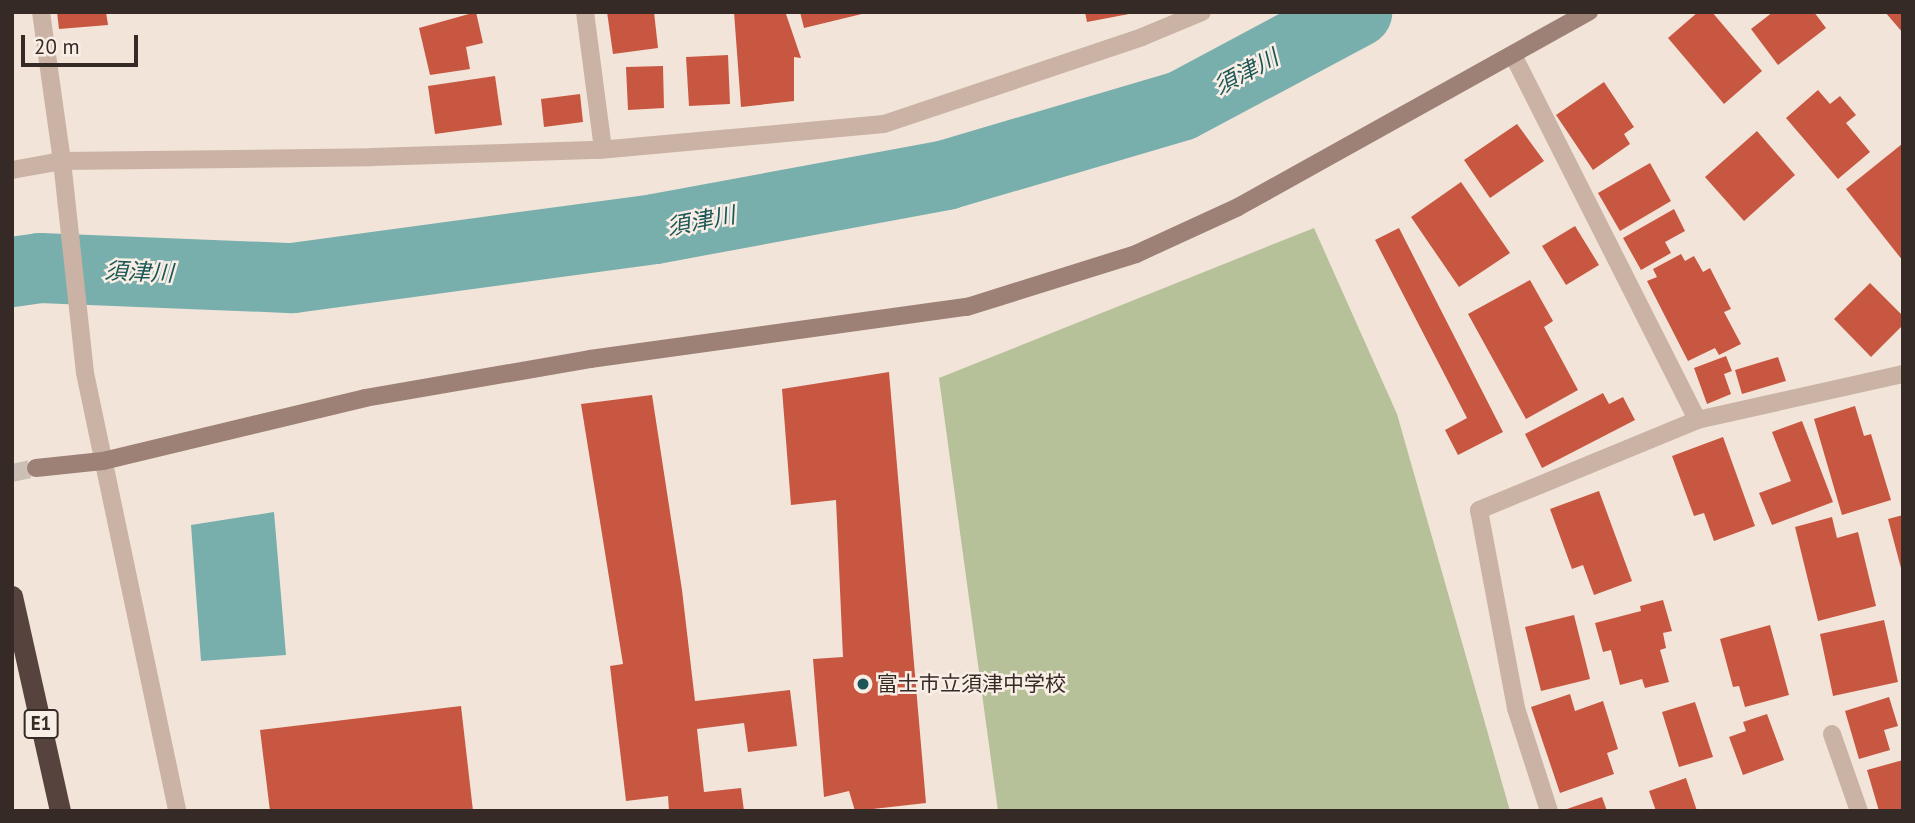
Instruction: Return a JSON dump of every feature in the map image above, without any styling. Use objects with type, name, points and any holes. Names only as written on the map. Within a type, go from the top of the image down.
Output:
[{"type":"highway","name":"E1","points":[[12,596],[61,811]]},
{"type":"street","points":[[41,12],[62,160],[85,373],[177,811]]},
{"type":"street","points":[[585,12],[603,149]]},
{"type":"street","points":[[12,170],[62,160],[372,157],[603,149],[884,124],[1142,37],[1202,12]]},
{"type":"street","points":[[36,468],[103,461],[365,398],[590,359],[967,307],[1136,254],[1238,208],[1589,12]]},
{"type":"street","points":[[1513,55],[1697,420]]},
{"type":"street","points":[[1549,811],[1516,708],[1479,510],[1697,420],[1903,374]]},
{"type":"street","points":[[1832,734],[1859,811]]},
{"type":"green space","points":[[1314,228],[1397,414],[1510,811],[998,811],[939,378]]},
{"type":"water","points":[[274,512],[286,655],[201,661],[191,525]]},
{"type":"building","points":[[57,12],[106,12],[108,25],[59,29]]},
{"type":"building","points":[[476,12],[483,43],[466,47],[470,69],[430,75],[419,28]]},
{"type":"building","points":[[607,12],[654,12],[658,48],[613,54]]},
{"type":"building","points":[[734,12],[786,14],[801,58],[794,57],[794,101],[741,107]]},
{"type":"building","points":[[800,12],[866,12],[866,13],[804,28]]},
{"type":"building","points":[[1085,12],[1129,12],[1129,14],[1087,22]]},
{"type":"building","points":[[1698,12],[1712,12],[1762,71],[1724,104],[1668,38]]},
{"type":"building","points":[[1773,12],[1814,12],[1826,28],[1778,65],[1751,29]]},
{"type":"building","points":[[1885,12],[1903,12],[1903,33]]},
{"type":"building","points":[[728,55],[730,104],[689,106],[686,57]]},
{"type":"building","points":[[663,66],[664,108],[628,110],[626,67]]},
{"type":"building","points":[[495,76],[502,125],[435,134],[428,86]]},
{"type":"building","points":[[1604,82],[1634,127],[1624,134],[1630,144],[1593,170],[1556,115]]},
{"type":"building","points":[[1818,90],[1830,104],[1840,96],[1856,115],[1846,123],[1870,152],[1838,179],[1786,118]]},
{"type":"building","points":[[580,94],[583,122],[544,127],[541,99]]},
{"type":"building","points":[[1517,124],[1544,161],[1490,198],[1464,160]]},
{"type":"building","points":[[1757,131],[1795,175],[1744,221],[1705,177]]},
{"type":"building","points":[[1903,145],[1903,261],[1846,189]]},
{"type":"building","points":[[1650,163],[1671,201],[1620,231],[1598,193]]},
{"type":"building","points":[[1461,182],[1510,253],[1459,287],[1411,217]]},
{"type":"building","points":[[1674,209],[1685,231],[1665,242],[1671,253],[1641,270],[1623,238]]},
{"type":"building","points":[[1575,226],[1599,265],[1566,285],[1542,246]]},
{"type":"building","points":[[1399,228],[1503,432],[1458,455],[1445,430],[1467,418],[1375,240]]},
{"type":"building","points":[[1681,254],[1685,261],[1694,256],[1703,272],[1710,268],[1731,309],[1724,312],[1741,344],[1719,355],[1715,348],[1688,361],[1647,281],[1657,277],[1653,269]]},
{"type":"building","points":[[1530,280],[1553,321],[1544,327],[1578,390],[1526,419],[1468,314]]},
{"type":"building","points":[[1870,283],[1903,316],[1903,325],[1871,357],[1834,319]]},
{"type":"building","points":[[1726,356],[1732,371],[1724,374],[1731,394],[1707,404],[1694,368]]},
{"type":"building","points":[[1778,357],[1786,381],[1742,394],[1735,370]]},
{"type":"building","points":[[889,372],[926,803],[855,811],[849,791],[824,797],[813,659],[843,657],[836,500],[791,505],[782,389]]},
{"type":"building","points":[[1603,393],[1609,404],[1623,397],[1635,420],[1542,468],[1525,434]]},
{"type":"building","points":[[652,395],[682,590],[695,701],[790,690],[797,746],[748,752],[744,723],[697,729],[704,792],[741,788],[744,811],[669,811],[668,796],[626,801],[610,666],[623,664],[581,404]]},
{"type":"building","points":[[1855,406],[1864,436],[1871,434],[1891,500],[1842,515],[1814,419]]},
{"type":"building","points":[[1802,421],[1833,502],[1772,525],[1759,493],[1791,481],[1772,432]]},
{"type":"building","points":[[1723,437],[1755,526],[1714,541],[1704,513],[1694,516],[1672,456]]},
{"type":"building","points":[[1599,491],[1632,581],[1594,595],[1583,565],[1572,569],[1550,509]]},
{"type":"building","points":[[1903,515],[1903,572],[1902,572],[1888,519]]},
{"type":"building","points":[[1832,517],[1837,538],[1858,532],[1876,606],[1818,621],[1795,527]]},
{"type":"building","points":[[1663,600],[1672,631],[1663,633],[1666,648],[1660,650],[1669,682],[1645,688],[1642,679],[1620,685],[1611,650],[1603,652],[1595,623],[1641,611],[1640,606]]},
{"type":"building","points":[[1574,615],[1590,679],[1541,691],[1525,627]]},
{"type":"building","points":[[1884,620],[1898,682],[1833,696],[1820,634]]},
{"type":"building","points":[[1770,625],[1789,695],[1745,707],[1739,686],[1733,687],[1720,639]]},
{"type":"building","points":[[1570,694],[1575,711],[1603,701],[1618,749],[1607,753],[1614,774],[1560,793],[1531,707]]},
{"type":"building","points":[[1889,697],[1898,726],[1884,730],[1890,750],[1859,759],[1845,711]]},
{"type":"building","points":[[1695,702],[1713,757],[1679,767],[1662,712]]},
{"type":"building","points":[[461,706],[473,811],[270,811],[260,730]]},
{"type":"building","points":[[1767,714],[1784,760],[1743,775],[1729,737],[1746,731],[1743,722]]},
{"type":"building","points":[[1903,760],[1903,811],[1879,811],[1867,770]]},
{"type":"building","points":[[1686,778],[1697,811],[1656,811],[1649,791]]},
{"type":"building","points":[[1602,797],[1607,811],[1564,811],[1564,810]]},
{"type":"waterway","name":"須津川","points":[[12,272],[40,268],[293,278],[655,229],[946,175],[1181,106],[1357,12]]},
{"type":"tunnel","points":[[12,473],[36,468]]},
{"type":"place","name":"富士市立須津中学校","points":[[863,684]]}]
